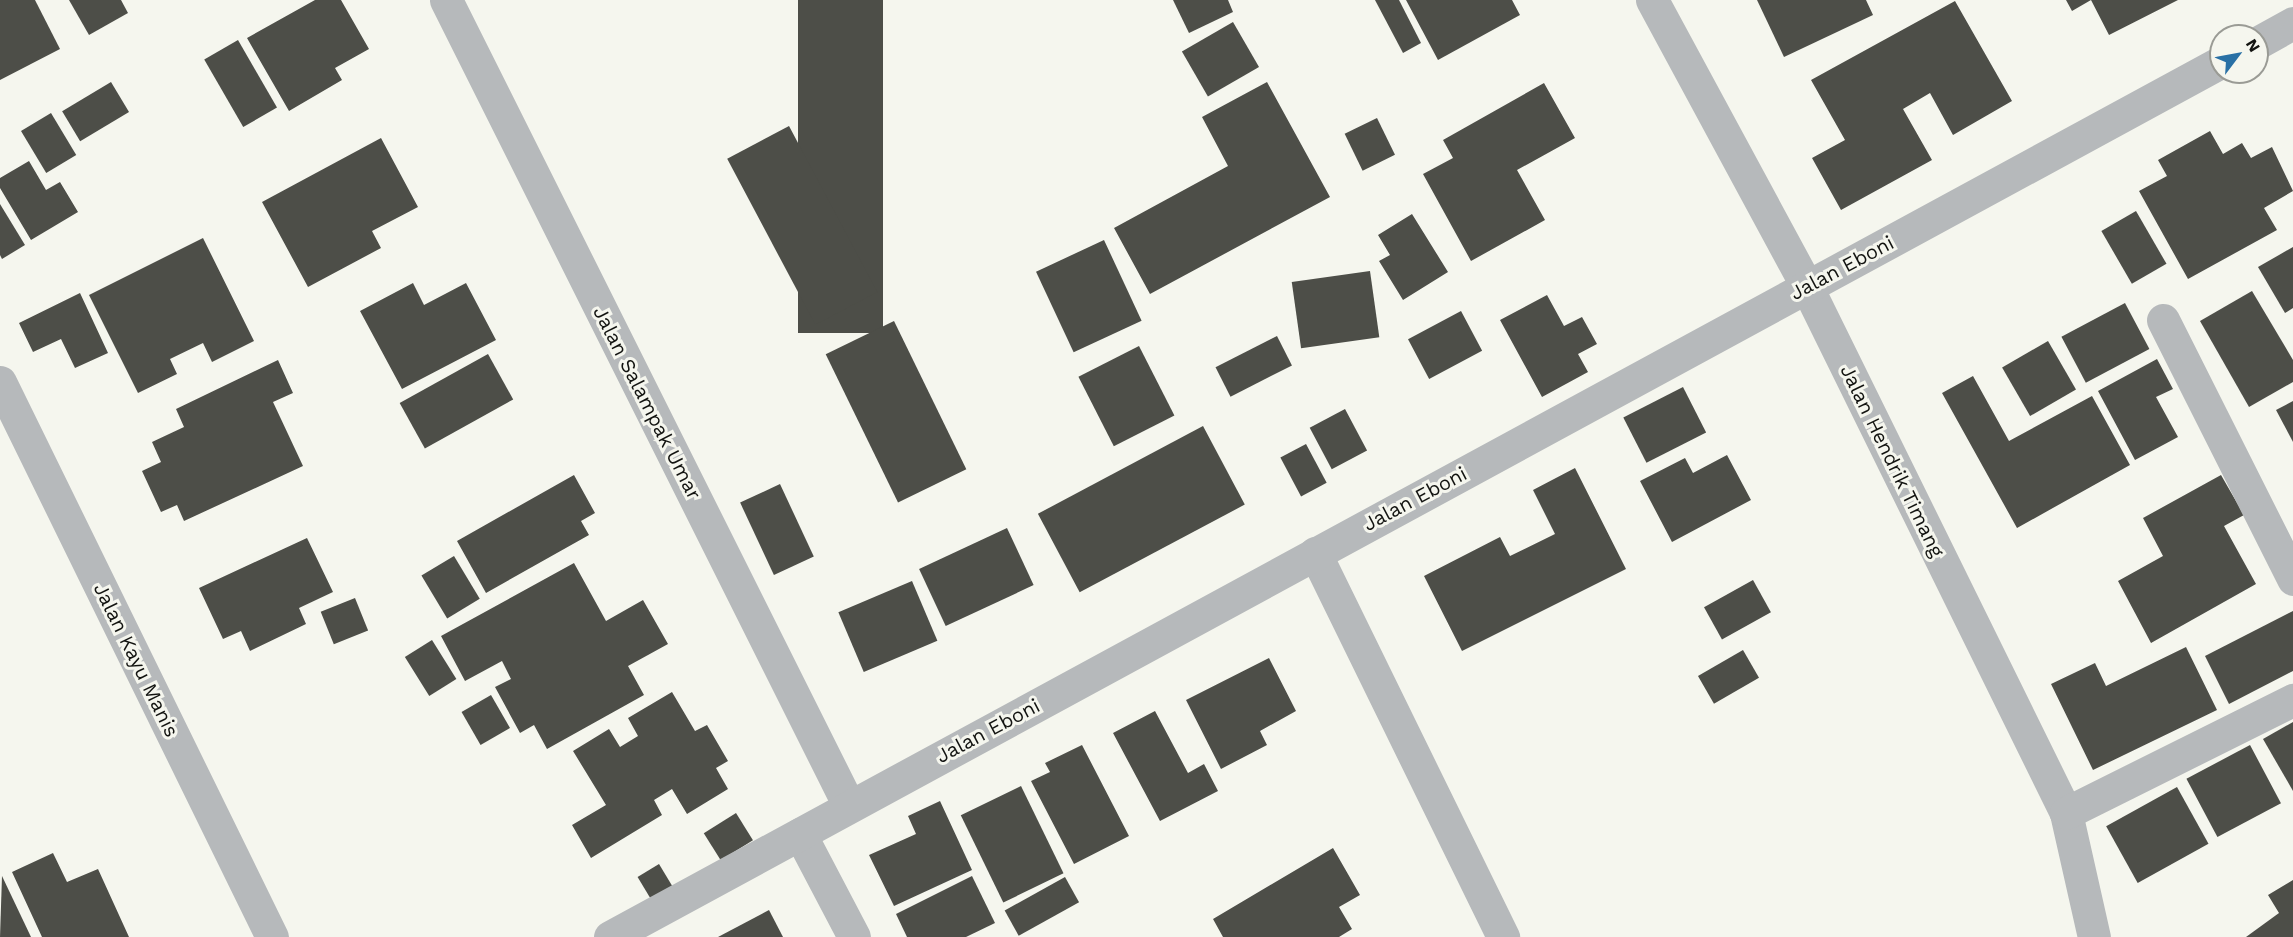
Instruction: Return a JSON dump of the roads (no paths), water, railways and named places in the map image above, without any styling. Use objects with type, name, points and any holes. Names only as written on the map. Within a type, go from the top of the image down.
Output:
[{"type":"street","name":"Jalan Salampak Umar","points":[[446,0],[849,806]]},
{"type":"street","name":"Jalan Hendrik Timang","points":[[1652,0],[1807,287],[2066,813],[2094,937]]},
{"type":"street","points":[[2269,36],[2293,23]]},
{"type":"street","name":"Jalan Eboni","points":[[610,937],[2209,69]]},
{"type":"street","points":[[2163,320],[2293,579]]},
{"type":"street","name":"Jalan Kayu Manis","points":[[0,382],[272,937]]},
{"type":"street","points":[[1315,554],[1503,937]]},
{"type":"street","points":[[2066,813],[2293,700]]},
{"type":"street","points":[[800,834],[855,937]]}]
